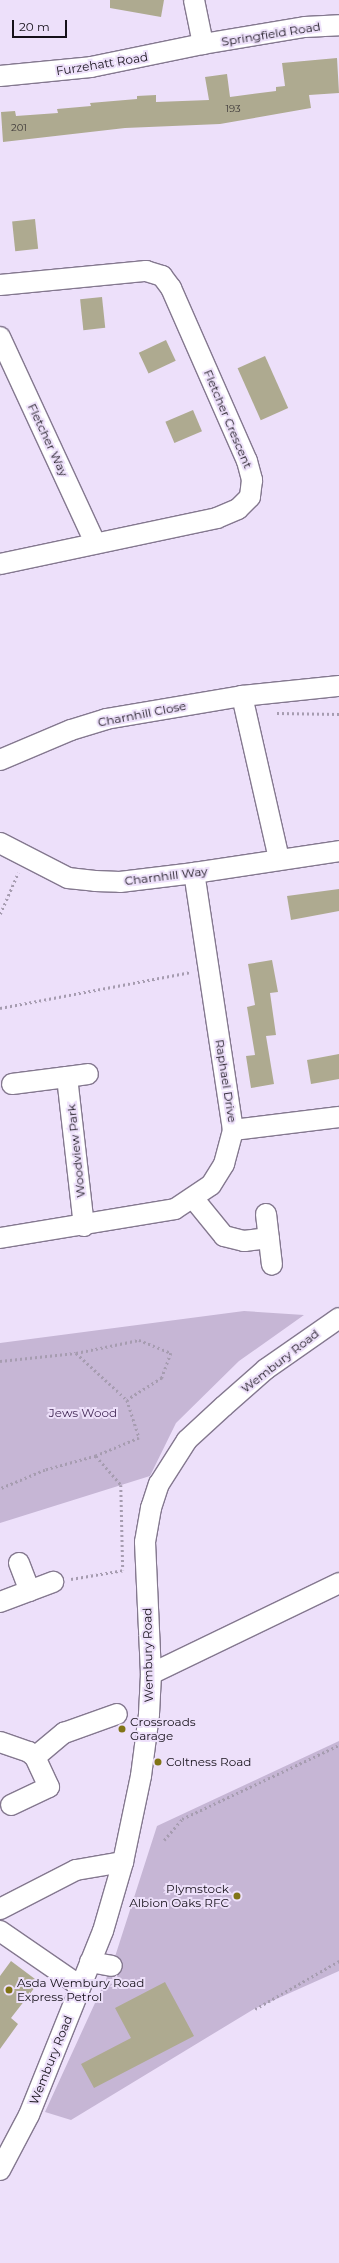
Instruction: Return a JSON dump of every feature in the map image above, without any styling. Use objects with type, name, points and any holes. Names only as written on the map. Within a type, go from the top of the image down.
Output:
[{"type":"street","points":[[194,0],[203,44]]},
{"type":"street","name":"Springfield Road","points":[[203,44],[305,27],[339,25]]},
{"type":"street","name":"Furzehatt Road","points":[[0,76],[91,67],[203,44]]},
{"type":"street","name":"Fletcher Crescent","points":[[0,285],[146,271],[162,276],[171,288],[248,461],[252,480],[250,497],[238,509],[216,518],[0,564]]},
{"type":"street","name":"Fletcher Way","points":[[0,337],[95,543]]},
{"type":"street","name":"Charnhill Close","points":[[0,760],[70,730],[106,719],[244,704],[339,686]]},
{"type":"street","points":[[244,704],[279,859]]},
{"type":"street","name":"Charnhill Way","points":[[0,843],[25,858],[68,878],[120,882],[194,873],[339,851]]},
{"type":"street","name":"Raphael Drive","points":[[0,1238],[84,1226],[175,1209],[211,1185],[224,1164],[234,1130],[194,873]]},
{"type":"street","points":[[12,1084],[88,1074]]},
{"type":"street","name":"Woodview Park","points":[[67,1077],[84,1226]]},
{"type":"street","points":[[234,1130],[339,1117]]},
{"type":"street","points":[[193,1198],[224,1236],[244,1241],[269,1238]]},
{"type":"street","points":[[266,1214],[272,1264]]},
{"type":"street","name":"Wembury Road","points":[[0,2170],[29,2115],[103,1931],[123,1862],[141,1776],[149,1714],[151,1674],[145,1542],[151,1508],[159,1484],[187,1440],[266,1369],[339,1318]]},
{"type":"street","points":[[19,1563],[30,1591]]},
{"type":"street","points":[[0,1602],[53,1582]]},
{"type":"street","points":[[151,1674],[339,1582]]},
{"type":"street","points":[[35,1757],[70,1731],[116,1714]]},
{"type":"street","points":[[0,1742],[29,1752],[35,1757],[49,1787],[12,1805]]},
{"type":"street","points":[[0,1910],[76,1870],[123,1862]]},
{"type":"street","points":[[2,1934],[80,1986]]},
{"type":"street","points":[[90,1962],[112,1966]]},
{"type":"path","points":[[244,704],[339,714]]},
{"type":"path","points":[[0,914],[25,858]]},
{"type":"path","points":[[0,1008],[208,969]]},
{"type":"path","points":[[0,1361],[76,1353],[139,1340],[171,1354],[162,1378],[127,1400]]},
{"type":"path","points":[[0,1489],[45,1470],[96,1456],[139,1438],[127,1400],[76,1353]]},
{"type":"path","points":[[96,1456],[121,1485],[123,1570]]},
{"type":"path","points":[[53,1582],[145,1566]]},
{"type":"path","points":[[164,1840],[182,1819],[339,1745]]},
{"type":"path","points":[[254,2009],[339,1961]]},
{"type":"green space","name":"Jews Wood","points":[[244,1311],[304,1315],[239,1361],[176,1423],[150,1476],[0,1523],[0,1343]]},
{"type":"green space","name":"Plymstock Albion Oaks RFC","points":[[339,1741],[339,1971],[254,2009],[71,2120],[45,2112],[112,1966],[157,1826]]},
{"type":"building","points":[[110,0],[164,0],[161,17],[110,8]]},
{"type":"building","points":[[337,58],[339,93],[309,95],[311,108],[220,124],[125,128],[3,142],[1,112],[15,111],[16,116],[58,113],[57,109],[91,106],[90,103],[137,99],[137,96],[156,95],[156,102],[209,100],[205,77],[227,74],[230,97],[276,91],[276,87],[285,86],[282,63]]},
{"type":"building","points":[[35,219],[38,249],[15,251],[12,221]]},
{"type":"building","points":[[102,297],[105,328],[83,330],[80,299]]},
{"type":"building","points":[[166,340],[176,361],[149,374],[139,353]]},
{"type":"building","points":[[265,356],[288,408],[261,420],[238,368]]},
{"type":"building","points":[[193,410],[202,431],[174,443],[165,422]]},
{"type":"building","points":[[339,889],[339,911],[291,920],[287,896]]},
{"type":"building","points":[[272,960],[278,992],[270,993],[276,1035],[266,1036],[274,1084],[251,1088],[246,1056],[255,1055],[247,1007],[255,1005],[248,964]]},
{"type":"building","points":[[339,1054],[339,1079],[311,1084],[307,1060]]},
{"type":"building","points":[[11,1961],[39,1982],[11,2018],[18,2024],[0,2049],[0,1976]]},
{"type":"building","points":[[165,1982],[194,2036],[94,2088],[81,2064],[131,2038],[115,2008]]},
{"type":"place","name":"Crossroads Garage","points":[[122,1729]]},
{"type":"place","name":"Coltness Road","points":[[158,1762]]},
{"type":"place","name":"Plymstock Albion Oaks RFC","points":[[237,1896]]},
{"type":"place","name":"Asda Wembury Road Express Petrol","points":[[9,1990]]}]
